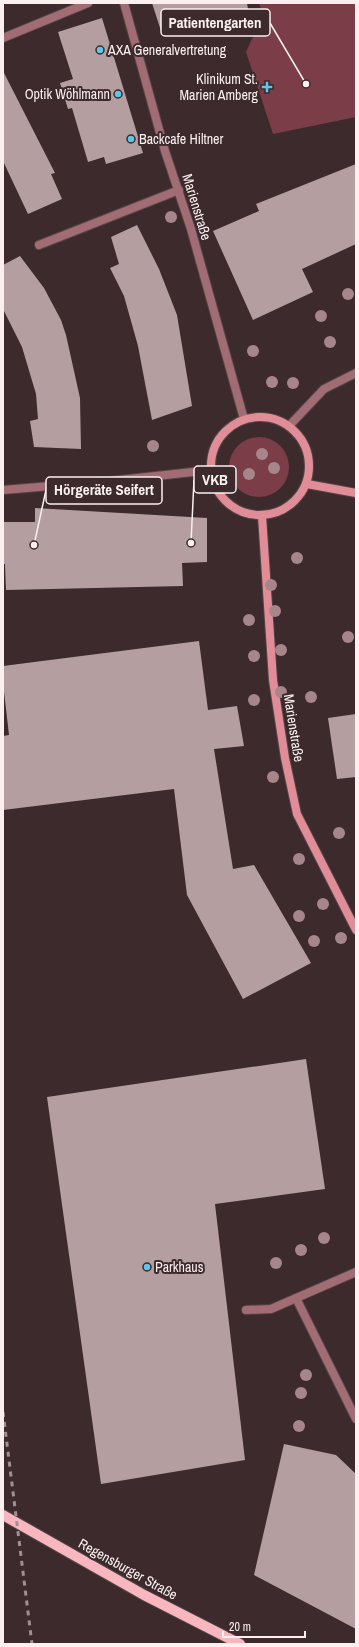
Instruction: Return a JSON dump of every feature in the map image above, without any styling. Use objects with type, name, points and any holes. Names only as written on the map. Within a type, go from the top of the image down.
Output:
[{"type":"main road","name":"Regensburger Straße","points":[[3,1515],[144,1595],[240,1644]]},
{"type":"street","points":[[3,38],[88,3]]},
{"type":"street","name":"Marienstraße","points":[[124,3],[165,151],[179,190],[244,419]]},
{"type":"street","points":[[40,245],[179,190]]},
{"type":"street","points":[[289,426],[324,389],[356,373]]},
{"type":"street","points":[[260,417],[276,419],[289,426],[301,438],[308,452],[310,468],[307,484],[300,496],[289,507],[276,513],[262,516],[247,514],[233,508],[222,498],[214,485],[211,470],[212,454],[218,439],[230,427],[244,419],[260,417]]},
{"type":"street","points":[[3,490],[110,481],[211,470]]},
{"type":"street","points":[[307,484],[356,493]]},
{"type":"street","name":"Marienstraße","points":[[262,516],[273,680],[285,758],[297,814],[356,930]]},
{"type":"street","points":[[246,1310],[271,1310],[356,1272]]},
{"type":"street","points":[[296,1298],[356,1419]]},
{"type":"shaded area","points":[[259,3],[356,3],[356,117],[273,134],[246,52],[263,15]]},
{"type":"shaded area","points":[[259,437],[276,442],[284,450],[289,467],[284,484],[276,492],[259,497],[242,492],[234,484],[229,467],[234,450],[242,442]]},
{"type":"building","points":[[152,3],[247,3],[248,9],[162,34]]},
{"type":"building","points":[[102,18],[143,153],[106,164],[104,157],[88,162],[72,108],[68,109],[60,83],[73,79],[58,32]]},
{"type":"building","points":[[3,71],[55,173],[51,174],[62,199],[28,214],[3,161]]},
{"type":"building","points":[[356,164],[356,244],[302,269],[313,292],[253,320],[213,231],[259,211],[256,204]]},
{"type":"building","points":[[137,225],[159,269],[177,315],[192,406],[152,420],[138,346],[124,296],[110,268],[119,264],[111,237]]},
{"type":"building","points":[[20,256],[44,288],[61,320],[66,335],[80,398],[81,449],[34,447],[30,421],[38,419],[36,394],[22,347],[3,309],[3,265]]},
{"type":"building","points":[[35,508],[207,518],[207,562],[182,563],[183,586],[6,590],[5,564],[3,564],[3,522],[35,522]]},
{"type":"building","points":[[199,641],[208,710],[237,706],[244,746],[214,749],[233,869],[254,865],[311,963],[243,999],[187,895],[174,789],[3,810],[3,736],[9,735],[3,683],[3,666]]},
{"type":"building","points":[[356,714],[356,777],[337,779],[328,718]]},
{"type":"building","name":"Parkhaus","points":[[306,1059],[325,1189],[215,1204],[245,1460],[101,1484],[47,1097]]},
{"type":"building","points":[[284,1444],[336,1455],[356,1474],[356,1629],[254,1575]]},
{"type":"railway","points":[[3,1412],[32,1644]]},
{"type":"place","name":"AXA Generalvertretung","points":[[100,50]]},
{"type":"place","name":"Patientengarten","points":[[306,84]]},
{"type":"place","name":"Klinikum St. Marien Amberg","points":[[267,87]]},
{"type":"place","name":"Optik Wöhlmann","points":[[118,94]]},
{"type":"place","name":"Backcafe Hiltner","points":[[131,139]]},
{"type":"place","name":"VKB","points":[[191,543]]},
{"type":"place","name":"Hörgeräte Seifert","points":[[34,545]]},
{"type":"place","name":"Parkhaus","points":[[147,1267]]}]
